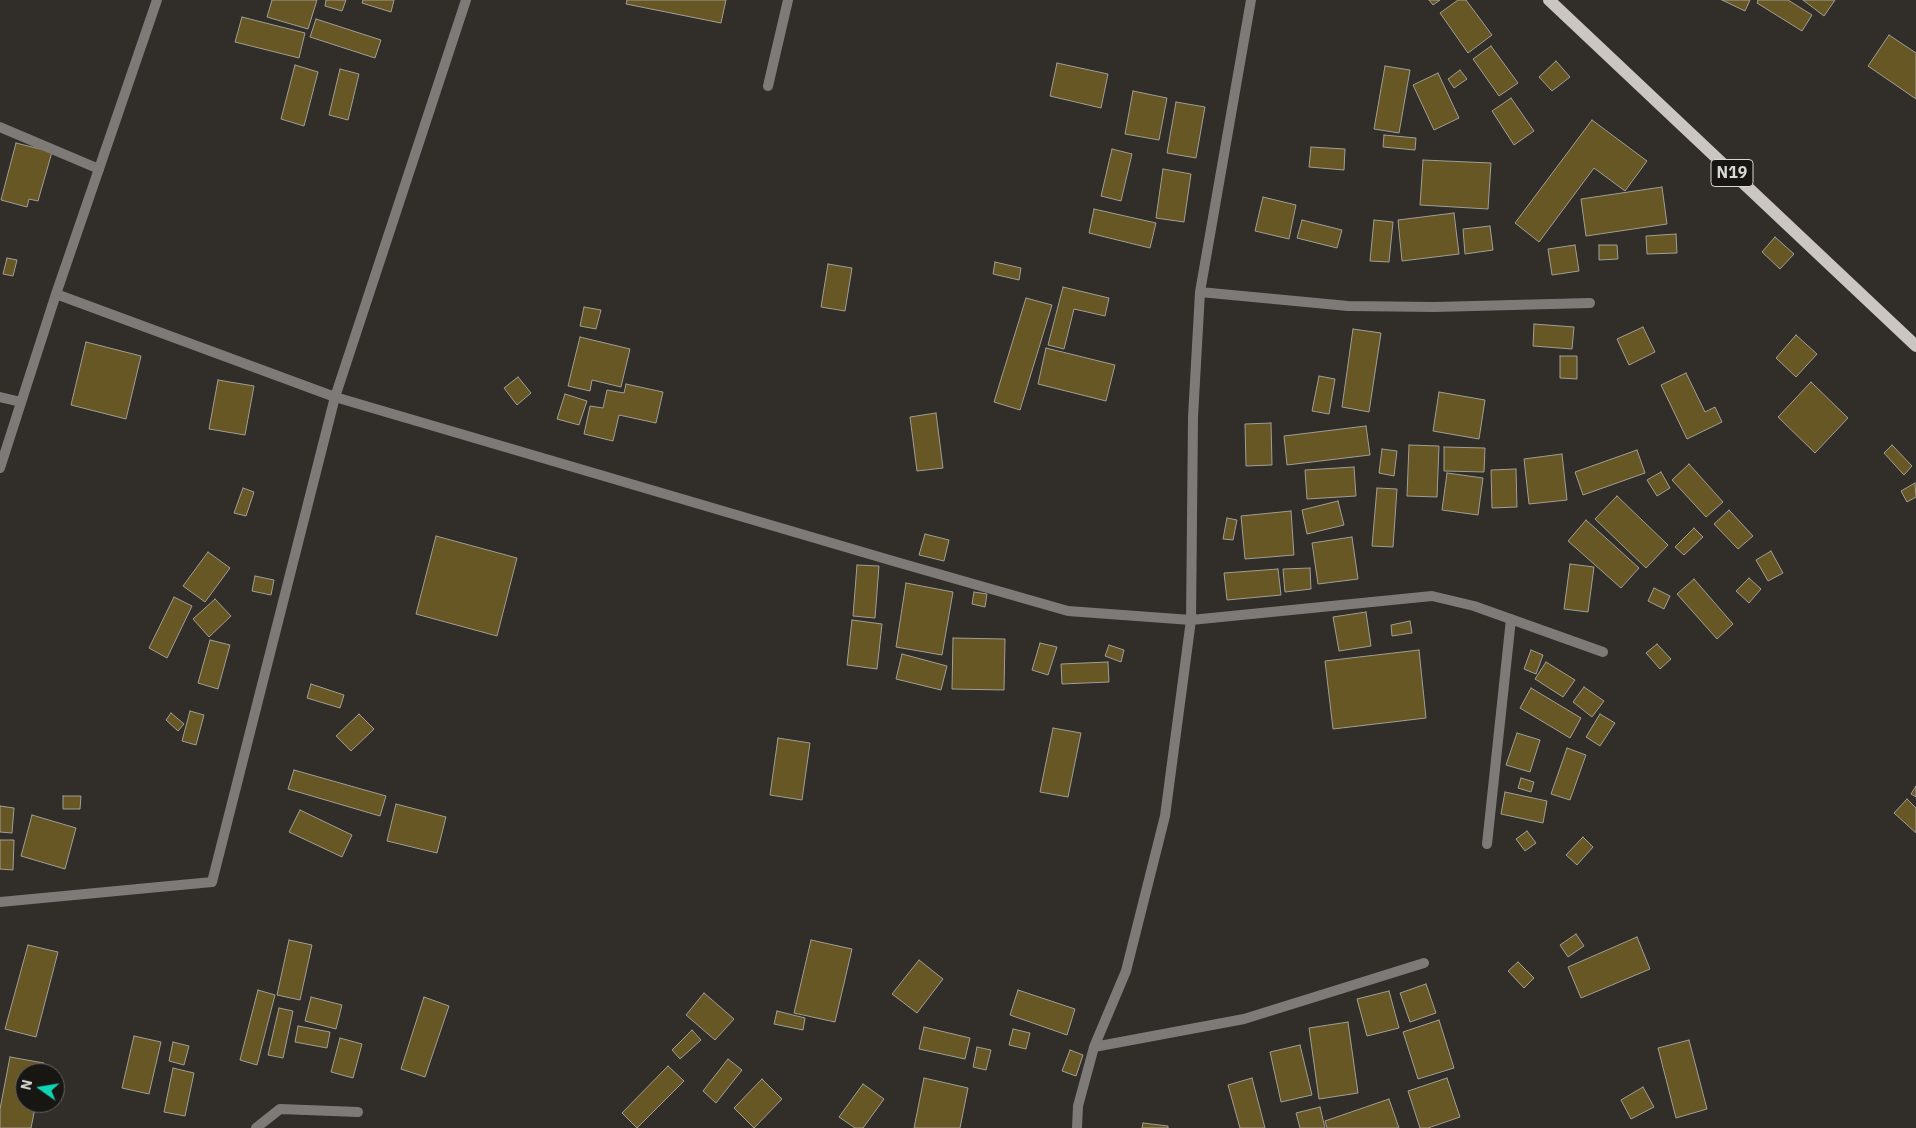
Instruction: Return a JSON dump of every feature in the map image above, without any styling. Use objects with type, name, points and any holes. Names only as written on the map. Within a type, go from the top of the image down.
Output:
[{"type":"main road","name":"N19","points":[[1549,0],[1916,346]]},
{"type":"street","points":[[0,468],[56,294],[157,0]]},
{"type":"street","points":[[0,902],[212,882],[335,397],[466,0]]},
{"type":"street","points":[[768,86],[788,0]]},
{"type":"street","points":[[1078,1128],[1078,1106],[1094,1047],[1126,971],[1165,816],[1192,620],[1193,417],[1200,292],[1251,0]]},
{"type":"street","points":[[0,127],[99,170]]},
{"type":"street","points":[[1200,292],[1348,306],[1435,307],[1590,303]]},
{"type":"street","points":[[56,294],[335,397],[1068,611],[1192,620],[1432,596],[1474,606],[1603,652]]},
{"type":"street","points":[[0,397],[22,402]]},
{"type":"street","points":[[1487,844],[1511,619]]},
{"type":"street","points":[[1094,1047],[1244,1019],[1424,963]]},
{"type":"street","points":[[256,1128],[280,1109],[358,1112]]},
{"type":"building","points":[[272,0],[317,0],[308,29],[267,17]]},
{"type":"building","points":[[326,0],[346,0],[342,11],[325,6]]},
{"type":"building","points":[[363,0],[394,0],[391,12],[362,3]]},
{"type":"building","points":[[627,0],[726,0],[721,23],[626,4]]},
{"type":"building","points":[[1429,0],[1440,0],[1433,5]]},
{"type":"building","points":[[1458,0],[1466,0],[1492,35],[1468,53],[1440,13]]},
{"type":"building","points":[[1722,0],[1750,0],[1745,11]]},
{"type":"building","points":[[1758,0],[1788,0],[1812,15],[1802,31],[1757,3]]},
{"type":"building","points":[[1803,0],[1835,0],[1824,16]]},
{"type":"building","points":[[242,17],[305,33],[299,58],[235,42]]},
{"type":"building","points":[[316,19],[381,40],[375,58],[310,37]]},
{"type":"building","points":[[1889,35],[1916,53],[1916,99],[1868,66]]},
{"type":"building","points":[[1491,46],[1518,83],[1499,96],[1473,59]]},
{"type":"building","points":[[1556,61],[1570,77],[1552,91],[1539,77]]},
{"type":"building","points":[[1057,63],[1108,74],[1101,108],[1050,96]]},
{"type":"building","points":[[295,65],[318,72],[304,126],[281,119]]},
{"type":"building","points":[[1385,66],[1410,70],[1399,133],[1374,129]]},
{"type":"building","points":[[340,69],[359,74],[348,120],[329,115]]},
{"type":"building","points":[[1460,70],[1467,79],[1454,88],[1448,79]]},
{"type":"building","points":[[1438,73],[1459,118],[1434,130],[1413,85]]},
{"type":"building","points":[[1133,91],[1167,98],[1159,140],[1125,134]]},
{"type":"building","points":[[1511,98],[1534,131],[1514,145],[1492,111]]},
{"type":"building","points":[[1176,102],[1205,107],[1196,158],[1167,153]]},
{"type":"building","points":[[1592,120],[1647,161],[1625,191],[1594,168],[1539,242],[1515,223]]},
{"type":"building","points":[[1384,135],[1416,138],[1415,150],[1383,147]]},
{"type":"building","points":[[16,143],[52,152],[38,201],[29,199],[27,207],[1,200]]},
{"type":"building","points":[[1311,147],[1345,149],[1344,170],[1309,167]]},
{"type":"building","points":[[1112,149],[1132,154],[1121,201],[1101,196]]},
{"type":"building","points":[[1423,160],[1491,163],[1488,209],[1420,205]]},
{"type":"building","points":[[1163,169],[1191,174],[1184,222],[1156,218]]},
{"type":"building","points":[[1662,187],[1667,224],[1586,236],[1581,199]]},
{"type":"building","points":[[1263,197],[1296,205],[1289,239],[1255,231]]},
{"type":"building","points":[[1094,209],[1156,223],[1150,248],[1089,233]]},
{"type":"building","points":[[1454,213],[1459,254],[1402,261],[1398,220]]},
{"type":"building","points":[[1302,220],[1342,230],[1337,248],[1297,238]]},
{"type":"building","points":[[1374,220],[1393,222],[1389,262],[1370,261]]},
{"type":"building","points":[[1490,226],[1493,250],[1465,254],[1463,229]]},
{"type":"building","points":[[1676,234],[1677,253],[1647,254],[1646,236]]},
{"type":"building","points":[[1775,237],[1794,254],[1780,269],[1762,252]]},
{"type":"building","points":[[1575,245],[1579,271],[1552,275],[1548,249]]},
{"type":"building","points":[[1599,245],[1617,245],[1618,259],[1599,260]]},
{"type":"building","points":[[7,258],[17,260],[13,276],[3,274]]},
{"type":"building","points":[[995,262],[1021,268],[1019,280],[993,274]]},
{"type":"building","points":[[828,264],[852,268],[845,311],[821,307]]},
{"type":"building","points":[[1063,287],[1109,298],[1105,316],[1074,309],[1064,349],[1048,345]]},
{"type":"building","points":[[1026,298],[1052,305],[1020,410],[994,402]]},
{"type":"building","points":[[584,307],[601,310],[596,329],[580,326]]},
{"type":"building","points":[[1534,324],[1574,327],[1572,349],[1533,346]]},
{"type":"building","points":[[1643,327],[1655,352],[1629,365],[1617,339]]},
{"type":"building","points":[[1353,329],[1381,333],[1369,412],[1342,407]]},
{"type":"building","points":[[1796,335],[1817,354],[1796,377],[1776,358]]},
{"type":"building","points":[[580,337],[630,349],[621,387],[592,380],[590,391],[568,386]]},
{"type":"building","points":[[86,342],[141,356],[126,419],[71,405]]},
{"type":"building","points":[[1046,348],[1115,365],[1106,401],[1038,384]]},
{"type":"building","points":[[1560,356],[1577,356],[1577,379],[1560,378]]},
{"type":"building","points":[[1686,373],[1705,412],[1715,407],[1722,422],[1687,439],[1661,385]]},
{"type":"building","points":[[1319,376],[1335,379],[1329,414],[1312,411]]},
{"type":"building","points":[[518,377],[531,393],[517,405],[504,388]]},
{"type":"building","points":[[218,380],[254,386],[245,435],[209,429]]},
{"type":"building","points":[[1811,382],[1848,418],[1815,453],[1778,417]]},
{"type":"building","points":[[626,384],[663,392],[656,423],[619,415],[613,441],[584,434],[590,406],[603,408],[607,390],[624,393]]},
{"type":"building","points":[[1439,392],[1485,400],[1479,439],[1433,431]]},
{"type":"building","points":[[565,394],[587,401],[579,425],[557,419]]},
{"type":"building","points":[[936,413],[943,468],[917,471],[910,417]]},
{"type":"building","points":[[1271,423],[1272,465],[1246,466],[1245,424]]},
{"type":"building","points":[[1366,426],[1370,455],[1287,465],[1284,436]]},
{"type":"building","points":[[1409,445],[1439,446],[1437,497],[1407,496]]},
{"type":"building","points":[[1892,445],[1912,466],[1904,475],[1884,453]]},
{"type":"building","points":[[1444,447],[1485,448],[1484,472],[1444,471]]},
{"type":"building","points":[[1382,449],[1397,451],[1394,476],[1379,473]]},
{"type":"building","points":[[1637,450],[1645,473],[1583,495],[1575,472]]},
{"type":"building","points":[[1562,454],[1567,500],[1529,504],[1524,459]]},
{"type":"building","points":[[1689,464],[1723,502],[1706,517],[1672,480]]},
{"type":"building","points":[[1354,467],[1356,496],[1307,499],[1305,470]]},
{"type":"building","points":[[1516,469],[1517,507],[1492,508],[1491,470]]},
{"type":"building","points":[[1661,472],[1670,488],[1657,496],[1647,480]]},
{"type":"building","points":[[1447,473],[1483,478],[1478,515],[1442,510]]},
{"type":"building","points":[[1915,483],[1916,497],[1907,502],[1901,491]]},
{"type":"building","points":[[243,488],[254,492],[246,516],[234,513]]},
{"type":"building","points":[[1377,488],[1397,489],[1393,547],[1372,546]]},
{"type":"building","points":[[1617,496],[1668,545],[1646,568],[1595,519]]},
{"type":"building","points":[[1338,501],[1344,525],[1307,534],[1302,510]]},
{"type":"building","points":[[1729,510],[1753,536],[1738,549],[1714,524]]},
{"type":"building","points":[[1291,511],[1294,555],[1245,559],[1241,516]]},
{"type":"building","points":[[1227,518],[1237,520],[1233,540],[1223,539]]},
{"type":"building","points":[[1586,520],[1639,568],[1621,588],[1568,541]]},
{"type":"building","points":[[1694,528],[1703,537],[1684,555],[1675,547]]},
{"type":"building","points":[[925,534],[949,540],[944,561],[919,555]]},
{"type":"building","points":[[436,536],[517,558],[497,636],[416,614]]},
{"type":"building","points":[[1352,537],[1358,579],[1318,584],[1312,543]]},
{"type":"building","points":[[1771,551],[1783,573],[1768,581],[1756,560]]},
{"type":"building","points":[[208,552],[230,568],[205,602],[183,586]]},
{"type":"building","points":[[1570,564],[1594,567],[1588,612],[1564,609]]},
{"type":"building","points":[[857,565],[879,566],[875,618],[853,616]]},
{"type":"building","points":[[1310,568],[1311,589],[1285,592],[1283,569]]},
{"type":"building","points":[[1278,569],[1281,595],[1227,600],[1224,573]]},
{"type":"building","points":[[255,576],[274,580],[271,595],[252,591]]},
{"type":"building","points":[[1749,578],[1761,589],[1749,603],[1736,591]]},
{"type":"building","points":[[1694,579],[1733,624],[1717,639],[1677,594]]},
{"type":"building","points":[[906,583],[953,592],[942,655],[896,647]]},
{"type":"building","points":[[1654,588],[1670,596],[1664,609],[1648,601]]},
{"type":"building","points":[[974,592],[987,594],[985,607],[972,604]]},
{"type":"building","points":[[174,597],[192,606],[167,658],[149,648]]},
{"type":"building","points":[[215,599],[231,616],[209,637],[193,619]]},
{"type":"building","points":[[1366,612],[1371,646],[1339,651],[1333,617]]},
{"type":"building","points":[[852,620],[882,624],[877,669],[847,665]]},
{"type":"building","points":[[1410,621],[1412,633],[1392,636],[1391,625]]},
{"type":"building","points":[[953,638],[1005,639],[1004,690],[952,689]]},
{"type":"building","points":[[210,640],[230,645],[218,689],[198,683]]},
{"type":"building","points":[[1040,643],[1057,647],[1048,675],[1032,670]]},
{"type":"building","points":[[1657,644],[1671,659],[1660,669],[1646,653]]},
{"type":"building","points":[[1109,645],[1124,650],[1121,662],[1105,656]]},
{"type":"building","points":[[1419,650],[1426,718],[1333,729],[1325,661]]},
{"type":"building","points":[[1531,650],[1543,655],[1536,674],[1524,669]]},
{"type":"building","points":[[902,654],[947,666],[941,690],[896,679]]},
{"type":"building","points":[[1108,662],[1109,682],[1062,684],[1061,664]]},
{"type":"building","points":[[1546,662],[1575,680],[1563,697],[1535,679]]},
{"type":"building","points":[[311,684],[344,695],[340,708],[307,698]]},
{"type":"building","points":[[1584,687],[1604,701],[1592,717],[1573,702]]},
{"type":"building","points":[[1531,688],[1581,718],[1570,738],[1520,708]]},
{"type":"building","points":[[190,711],[204,715],[196,745],[182,741]]},
{"type":"building","points":[[171,713],[184,724],[178,731],[166,720]]},
{"type":"building","points":[[359,714],[374,729],[351,751],[336,736]]},
{"type":"building","points":[[1600,714],[1615,723],[1600,746],[1586,737]]},
{"type":"building","points":[[1053,728],[1081,733],[1068,797],[1040,792]]},
{"type":"building","points":[[1517,733],[1540,740],[1530,772],[1506,765]]},
{"type":"building","points":[[778,738],[810,743],[802,800],[770,795]]},
{"type":"building","points":[[1567,748],[1586,755],[1570,800],[1551,794]]},
{"type":"building","points":[[294,770],[386,796],[380,816],[288,789]]},
{"type":"building","points":[[1521,778],[1534,782],[1531,792],[1518,788]]},
{"type":"building","points":[[1916,786],[1916,797],[1911,794]]},
{"type":"building","points":[[1505,792],[1547,801],[1543,823],[1501,814]]},
{"type":"building","points":[[63,796],[81,796],[80,809],[63,809]]},
{"type":"building","points":[[1907,799],[1916,808],[1916,833],[1894,813]]},
{"type":"building","points":[[396,804],[446,817],[437,853],[387,841]]},
{"type":"building","points":[[0,806],[14,808],[12,833],[0,832]]},
{"type":"building","points":[[300,810],[352,835],[342,857],[289,832]]},
{"type":"building","points":[[32,815],[76,828],[65,869],[21,856]]},
{"type":"building","points":[[1527,831],[1536,843],[1525,851],[1516,839]]},
{"type":"building","points":[[1583,837],[1593,847],[1577,865],[1566,855]]},
{"type":"building","points":[[0,840],[14,840],[13,870],[0,869]]},
{"type":"building","points":[[1576,934],[1584,946],[1568,957],[1560,945]]},
{"type":"building","points":[[1637,937],[1650,969],[1581,998],[1568,967]]},
{"type":"building","points":[[289,940],[312,945],[300,1000],[277,995]]},
{"type":"building","points":[[811,940],[852,949],[835,1022],[794,1013]]},
{"type":"building","points":[[28,945],[58,952],[36,1037],[5,1029]]},
{"type":"building","points":[[919,960],[943,979],[917,1013],[892,994]]},
{"type":"building","points":[[1518,962],[1534,978],[1524,988],[1508,971]]},
{"type":"building","points":[[1426,984],[1436,1013],[1410,1022],[1400,993]]},
{"type":"building","points":[[258,990],[275,995],[257,1065],[240,1060]]},
{"type":"building","points":[[1018,990],[1075,1009],[1067,1035],[1010,1015]]},
{"type":"building","points":[[1389,991],[1399,1028],[1367,1036],[1357,999]]},
{"type":"building","points":[[704,993],[734,1019],[715,1040],[686,1015]]},
{"type":"building","points":[[311,997],[342,1005],[336,1029],[305,1021]]},
{"type":"building","points":[[424,997],[449,1006],[425,1077],[401,1069]]},
{"type":"building","points":[[279,1008],[293,1011],[283,1058],[268,1055]]},
{"type":"building","points":[[777,1011],[805,1018],[803,1030],[774,1024]]},
{"type":"building","points":[[1439,1020],[1454,1068],[1418,1079],[1403,1032]]},
{"type":"building","points":[[1348,1022],[1358,1093],[1319,1099],[1309,1028]]},
{"type":"building","points":[[298,1026],[330,1032],[327,1048],[295,1042]]},
{"type":"building","points":[[924,1027],[970,1038],[965,1059],[919,1049]]},
{"type":"building","points":[[1013,1029],[1030,1033],[1026,1049],[1009,1045]]},
{"type":"building","points":[[692,1030],[701,1040],[680,1059],[672,1050]]},
{"type":"building","points":[[134,1036],[161,1042],[149,1094],[122,1088]]},
{"type":"building","points":[[340,1038],[362,1044],[353,1078],[331,1072]]},
{"type":"building","points":[[1689,1040],[1707,1109],[1676,1118],[1658,1048]]},
{"type":"building","points":[[173,1042],[189,1046],[184,1065],[169,1061]]},
{"type":"building","points":[[1300,1045],[1312,1095],[1281,1102],[1270,1052]]},
{"type":"building","points":[[977,1047],[991,1050],[986,1070],[973,1067]]},
{"type":"building","points":[[1070,1050],[1083,1055],[1076,1076],[1062,1071]]},
{"type":"building","points":[[10,1057],[44,1063],[15,1063],[15,1113],[34,1113],[31,1128],[0,1128],[0,1109]]},
{"type":"building","points":[[728,1059],[742,1070],[716,1103],[703,1091]]},
{"type":"building","points":[[668,1066],[684,1081],[637,1128],[622,1113]]},
{"type":"building","points":[[173,1068],[194,1073],[185,1116],[164,1112]]},
{"type":"building","points":[[924,1078],[968,1088],[960,1128],[914,1128]]},
{"type":"building","points":[[1252,1078],[1265,1128],[1240,1128],[1228,1085]]},
{"type":"building","points":[[1447,1078],[1460,1117],[1428,1128],[1420,1128],[1408,1091]]},
{"type":"building","points":[[762,1079],[782,1099],[754,1128],[734,1108]]},
{"type":"building","points":[[863,1084],[884,1099],[863,1128],[855,1128],[839,1117]]},
{"type":"building","points":[[1643,1087],[1654,1107],[1631,1119],[1621,1100]]},
{"type":"building","points":[[1389,1099],[1399,1128],[1327,1128],[1325,1121]]},
{"type":"building","points":[[1320,1107],[1325,1128],[1300,1128],[1296,1113]]},
{"type":"building","points":[[1143,1123],[1168,1126],[1168,1128],[1142,1128]]}]
